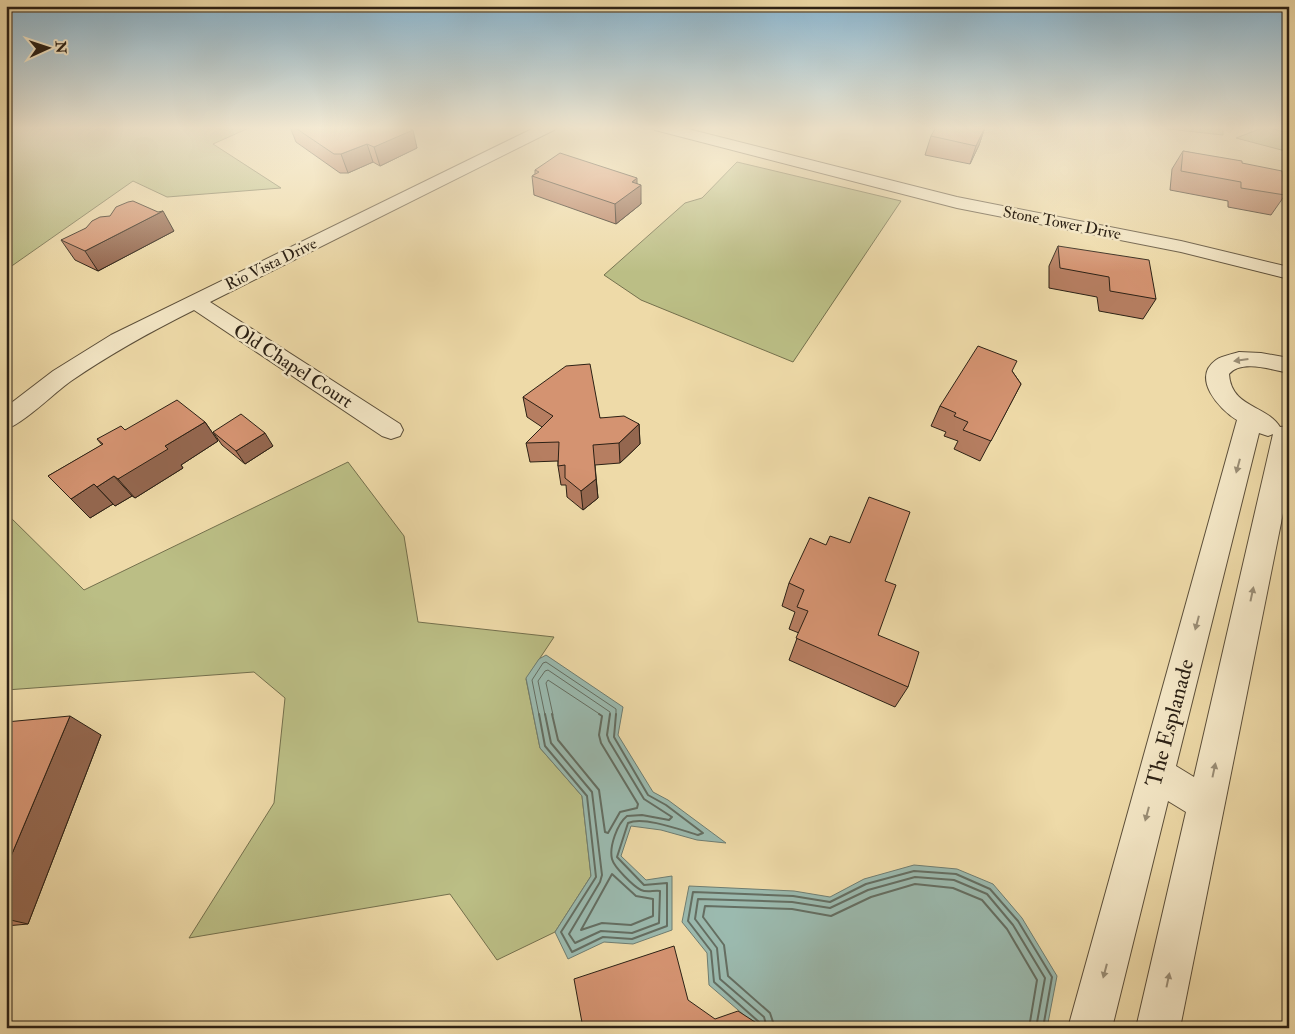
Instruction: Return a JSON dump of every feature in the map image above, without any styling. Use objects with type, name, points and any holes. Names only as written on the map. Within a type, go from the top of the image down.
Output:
[{"type":"street","name":"Rio Vista Drive","points":[[6,420],[62,374],[97,351],[133,331],[453,175]]},
{"type":"street","name":"Stone Tower Drive","points":[[849,175],[942,199],[1016,215],[1176,244],[1241,259],[1289,273]]},
{"type":"street","name":"Old Chapel Court","points":[[195,301],[391,430]]},
{"type":"street","points":[[1158,1028],[1287,434],[1250,419],[1233,408],[1222,395],[1216,383],[1216,373],[1223,365],[1242,359],[1268,360],[1288,366],[1289,359]]},
{"type":"street","name":"The Esplanade","points":[[1090,1028],[1250,419]]},
{"type":"street","points":[[1157,775],[1207,804]]},
{"type":"green space","points":[[6,175],[261,175],[281,188],[167,197],[133,181],[6,270]]},
{"type":"green space","points":[[724,175],[793,175],[901,201],[793,362],[641,300],[604,275],[685,203],[702,198]]},
{"type":"green space","points":[[348,462],[404,536],[418,622],[554,637],[526,679],[540,748],[582,796],[591,876],[555,932],[497,960],[450,894],[189,938],[274,803],[285,698],[254,672],[6,690],[6,513],[84,590]]},
{"type":"water","points":[[546,655],[623,707],[618,735],[653,792],[668,800],[726,843],[697,840],[661,830],[631,826],[621,856],[646,880],[672,876],[672,930],[633,944],[604,942],[568,959],[555,932],[591,876],[582,796],[540,748],[526,678],[539,659]]},
{"type":"water","points":[[914,865],[957,869],[993,884],[1022,918],[1057,976],[1047,1028],[759,1028],[709,985],[707,953],[682,922],[689,886],[794,891],[830,897],[864,879]]},
{"type":"building","points":[[629,175],[637,178],[632,182],[641,185],[615,204],[532,176]]},
{"type":"building","points":[[1204,175],[1283,175],[1285,195],[1241,188],[1241,182]]},
{"type":"building","points":[[133,201],[158,212],[163,211],[85,251],[61,240],[86,228],[92,221],[100,217],[110,216],[116,207]]},
{"type":"building","points":[[1058,246],[1149,260],[1156,299],[1110,291],[1109,277],[1060,268]]},
{"type":"building","points":[[978,346],[1017,361],[1012,371],[1021,384],[991,441],[963,430],[968,422],[954,416],[956,413],[940,406]]},
{"type":"building","points":[[590,364],[600,418],[624,416],[639,424],[619,443],[593,445],[596,479],[581,491],[565,478],[565,465],[558,466],[559,442],[526,443],[553,416],[523,397],[566,366]]},
{"type":"building","points":[[177,400],[205,422],[165,446],[168,449],[118,479],[114,476],[97,487],[94,484],[71,499],[48,476],[103,444],[97,439],[121,426],[125,430]]},
{"type":"building","points":[[241,414],[265,433],[236,451],[213,432]]},
{"type":"building","points":[[869,497],[910,512],[885,581],[896,585],[878,635],[919,652],[908,687],[796,638],[808,611],[797,607],[804,590],[789,583],[810,538],[826,545],[830,536],[850,543]]},
{"type":"building","points":[[70,716],[6,868],[6,722]]},
{"type":"building","points":[[674,946],[688,1000],[715,1019],[738,1011],[758,1024],[759,1028],[583,1028],[574,979]]}]
